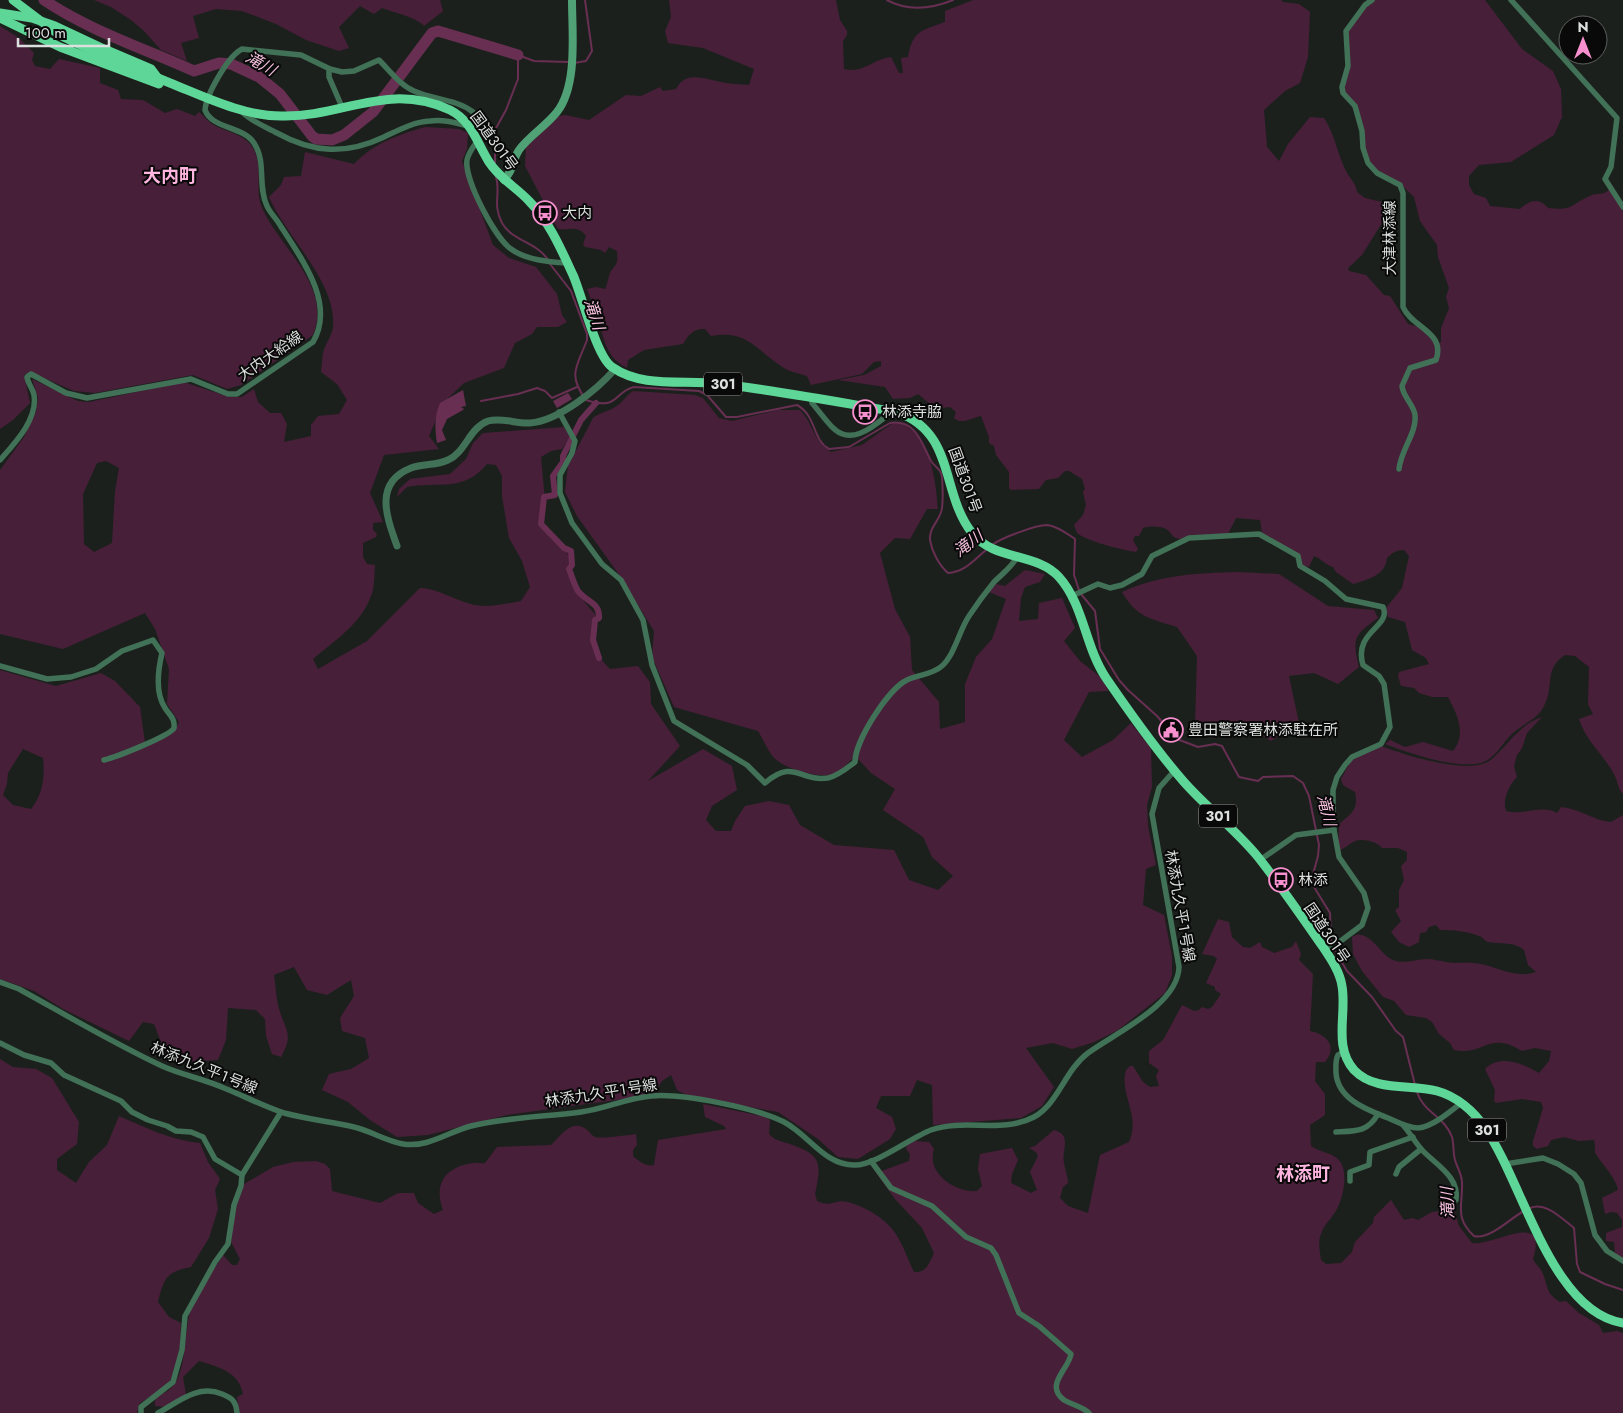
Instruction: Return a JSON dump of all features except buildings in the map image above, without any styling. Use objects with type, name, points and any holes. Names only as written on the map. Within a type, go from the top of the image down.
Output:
[{"type":"highway","name":"301","points":[[13,0],[58,34],[81,46],[169,82]]},
{"type":"highway","name":"301","points":[[0,13],[32,18],[55,26],[104,50],[151,69],[157,78]]},
{"type":"highway","name":"301","points":[[0,18],[60,47],[122,71],[157,83],[169,82]]},
{"type":"highway","name":"国道301号","points":[[169,82],[240,109],[268,116],[312,114],[364,101],[394,99],[411,99],[454,112],[472,123],[484,153],[501,177],[539,212],[567,263],[602,355],[607,363],[615,369],[642,380],[708,382],[888,411],[916,420],[930,433],[944,462],[965,522],[977,538],[991,548],[1042,565],[1053,572],[1072,596],[1093,655],[1104,675],[1175,770],[1260,860],[1328,947],[1341,980],[1344,1052]]},
{"type":"highway","name":"301","points":[[1344,1052],[1355,1070],[1367,1079],[1385,1085],[1426,1089],[1444,1094],[1461,1103],[1485,1127],[1558,1271],[1578,1300],[1603,1318],[1623,1323]]},
{"type":"main road","points":[[501,177],[514,167],[520,148],[542,128],[560,107],[569,87],[571,73],[572,0]]},
{"type":"street","name":"大津林添線","points":[[1372,0],[1365,5],[1346,31],[1349,60],[1342,87],[1344,93],[1355,106],[1362,131],[1362,148],[1368,163],[1377,173],[1400,185],[1403,198],[1402,307],[1406,316],[1433,336],[1437,343],[1436,360],[1410,368],[1402,386],[1415,414],[1415,422],[1401,455],[1400,469]]},
{"type":"street","points":[[1511,0],[1620,122],[1611,167],[1605,179],[1623,206]]},
{"type":"street","points":[[209,98],[230,58],[242,49],[301,55],[329,69],[342,72],[354,71],[379,60],[394,76],[414,91],[466,106],[473,112],[472,123],[443,120],[430,121],[407,126],[357,148],[323,150],[302,146],[283,137],[243,113],[240,109]]},
{"type":"street","points":[[329,69],[329,77],[342,107]]},
{"type":"street","name":"大内大給線","points":[[0,460],[18,439],[31,416],[35,404],[34,393],[27,377],[31,374],[66,393],[87,398],[191,378],[228,394],[237,394],[313,342],[318,334],[322,315],[314,284],[266,205],[261,177],[263,164],[259,153],[246,133],[209,117],[205,110],[209,98]]},
{"type":"street","points":[[478,140],[466,162],[485,216],[496,235],[512,250],[542,260],[567,263]]},
{"type":"street","points":[[397,546],[385,507],[389,488],[402,473],[412,468],[436,465],[452,458],[459,453],[471,434],[488,421],[537,422],[558,412],[590,393],[615,369]]},
{"type":"street","points":[[812,398],[812,403],[837,431],[846,436],[855,436],[862,433],[884,418],[888,411]]},
{"type":"street","points":[[558,412],[575,441],[572,453],[560,475],[560,492],[572,523],[602,564],[615,572],[621,580],[643,620],[652,665],[674,721],[747,765],[765,782],[773,776],[786,771],[809,776],[831,777],[855,762],[856,752],[866,731],[891,692],[907,680],[932,673],[950,657],[959,633],[968,617],[991,586],[1014,563],[1017,556]]},
{"type":"street","points":[[1072,596],[1098,584],[1110,588],[1122,584],[1142,574],[1152,556],[1189,538],[1263,535],[1298,556],[1300,566],[1325,581],[1340,596],[1355,602],[1384,608],[1384,620],[1370,631],[1361,648],[1363,665],[1379,676],[1384,684],[1390,723],[1381,744],[1352,757],[1337,777],[1333,790],[1334,830],[1338,857],[1364,893],[1368,908],[1362,926],[1338,943],[1328,947]]},
{"type":"street","points":[[0,666],[47,679],[70,677],[96,669],[122,650],[153,640],[162,653],[158,671],[159,686],[165,708],[174,719],[174,728],[169,735],[148,742],[129,753],[104,760]]},
{"type":"street","name":"林添九久平１号線","points":[[0,982],[19,989],[167,1068],[222,1087],[281,1112],[364,1130],[401,1144],[425,1144],[468,1127],[506,1118],[581,1112],[649,1096],[666,1095],[748,1109],[767,1115],[800,1132],[817,1148],[839,1162],[855,1165],[871,1161],[932,1130],[966,1125],[1010,1125],[1033,1117],[1045,1110],[1085,1056],[1151,1010],[1168,995],[1179,976],[1179,967],[1152,814],[1159,788],[1175,770]]},
{"type":"street","points":[[1260,860],[1292,836],[1334,830]]},
{"type":"street","points":[[0,1043],[24,1055],[51,1063],[64,1075],[121,1101],[132,1112],[148,1120],[176,1131],[191,1132],[203,1137],[215,1159],[242,1175]]},
{"type":"street","points":[[1344,1052],[1338,1055],[1336,1061],[1338,1084],[1350,1099],[1378,1114],[1401,1124],[1417,1128],[1433,1122],[1461,1103]]},
{"type":"street","points":[[141,1413],[141,1407],[145,1402],[174,1382],[181,1357],[185,1316],[215,1262],[228,1244],[234,1205],[241,1186],[242,1175],[281,1112]]},
{"type":"street","points":[[1336,1132],[1360,1131],[1373,1124],[1378,1114]]},
{"type":"street","points":[[1401,1124],[1422,1149],[1447,1173],[1457,1194],[1456,1200]]},
{"type":"street","points":[[1350,1181],[1350,1172],[1369,1166],[1370,1152],[1413,1137]]},
{"type":"street","points":[[1396,1174],[1399,1167],[1422,1149]]},
{"type":"street","points":[[1505,1164],[1543,1158],[1558,1164],[1574,1174],[1582,1183],[1595,1235],[1607,1251],[1623,1261]]},
{"type":"street","points":[[871,1161],[891,1188],[932,1206],[966,1237],[991,1248],[996,1255],[1019,1313],[1039,1326],[1070,1354],[1070,1360],[1057,1380],[1056,1387],[1060,1396],[1089,1413]]},
{"type":"street","points":[[158,1413],[195,1392],[204,1389],[231,1397],[236,1405],[237,1413]]},
{"type":"shaded area","points":[[94,0],[440,0],[443,11],[424,26],[411,18],[382,8],[374,14],[360,6],[339,27],[349,48],[339,51],[306,40],[276,24],[242,11],[216,9],[193,16],[199,38],[181,43],[187,61],[161,50],[131,20],[111,7]]},
{"type":"shaded area","points":[[669,0],[836,0],[840,20],[847,31],[843,41],[844,69],[857,70],[891,57],[899,73],[903,73],[901,58],[908,57],[913,41],[919,33],[945,22],[945,11],[973,0],[1281,0],[1283,2],[1299,4],[1310,12],[1308,57],[1300,83],[1285,91],[1264,110],[1267,147],[1279,161],[1288,144],[1310,117],[1324,118],[1357,192],[1365,198],[1382,202],[1382,223],[1362,255],[1348,268],[1349,271],[1366,275],[1384,295],[1390,296],[1408,324],[1419,327],[1436,344],[1441,342],[1441,328],[1449,308],[1446,297],[1449,288],[1438,257],[1437,245],[1420,221],[1414,197],[1397,181],[1375,171],[1366,155],[1363,131],[1344,90],[1348,32],[1367,4],[1374,0],[1485,0],[1522,49],[1553,71],[1561,89],[1562,117],[1554,135],[1511,162],[1479,165],[1469,176],[1469,185],[1474,194],[1486,198],[1490,206],[1520,209],[1527,203],[1538,201],[1548,208],[1563,209],[1571,207],[1583,199],[1609,190],[1623,211],[1623,794],[1611,769],[1586,734],[1579,719],[1593,714],[1588,704],[1589,667],[1575,656],[1565,655],[1558,660],[1552,672],[1547,699],[1541,711],[1513,733],[1486,761],[1477,764],[1451,763],[1407,752],[1385,744],[1390,740],[1405,747],[1423,742],[1453,751],[1460,731],[1455,710],[1448,697],[1432,697],[1419,693],[1414,688],[1401,686],[1398,676],[1399,672],[1429,664],[1426,658],[1412,650],[1405,622],[1388,617],[1386,608],[1402,588],[1409,556],[1404,550],[1392,553],[1387,558],[1383,569],[1375,576],[1353,584],[1336,572],[1333,567],[1314,556],[1309,567],[1302,565],[1300,555],[1262,533],[1260,520],[1236,518],[1228,534],[1180,539],[1164,528],[1145,527],[1139,536],[1135,536],[1133,540],[1138,549],[1136,552],[1122,549],[1096,542],[1077,533],[1074,525],[1083,515],[1086,505],[1083,492],[1085,489],[1082,479],[1069,471],[1065,471],[1058,478],[1046,480],[1039,489],[1011,490],[1009,488],[1009,472],[996,455],[994,446],[989,443],[989,437],[981,416],[960,421],[954,418],[956,412],[950,407],[936,407],[918,394],[910,398],[893,399],[885,387],[838,380],[864,375],[881,366],[881,361],[874,362],[862,374],[811,385],[807,376],[784,368],[742,338],[723,335],[711,336],[705,329],[701,329],[692,333],[683,344],[644,350],[628,360],[627,368],[620,364],[608,349],[587,289],[596,287],[605,289],[610,273],[617,262],[617,251],[609,247],[605,253],[601,250],[585,247],[583,244],[586,236],[580,230],[558,229],[525,166],[526,147],[559,116],[565,115],[589,120],[626,95],[641,96],[660,87],[663,91],[676,89],[685,79],[696,77],[724,83],[749,85],[754,69],[703,48],[668,43],[665,31],[671,17]]},
{"type":"shaded area","points":[[0,26],[19,38],[34,53],[32,60],[35,66],[50,69],[59,59],[100,68],[100,83],[118,90],[121,99],[143,100],[165,113],[177,109],[195,116],[199,112],[212,124],[245,139],[253,148],[258,162],[259,193],[262,208],[270,223],[302,268],[316,301],[317,317],[313,335],[241,385],[227,389],[193,375],[95,393],[74,391],[30,372],[24,375],[30,403],[13,420],[0,429]]},
{"type":"shaded area","points":[[425,127],[459,129],[468,133],[467,149],[462,161],[493,245],[509,258],[536,267],[557,294],[562,315],[567,322],[558,327],[537,327],[532,334],[515,343],[504,368],[464,383],[443,403],[429,436],[439,449],[384,455],[370,493],[383,522],[373,523],[373,530],[377,534],[376,537],[363,543],[363,557],[367,564],[375,565],[372,592],[361,615],[354,623],[313,659],[318,669],[367,641],[420,588],[437,591],[460,601],[477,605],[494,606],[521,601],[530,587],[522,561],[509,538],[502,496],[502,476],[496,465],[487,464],[469,479],[459,482],[407,487],[397,497],[399,489],[410,479],[450,474],[466,459],[473,443],[483,433],[564,427],[570,437],[562,449],[551,451],[541,457],[545,500],[541,523],[567,552],[571,564],[568,571],[583,600],[596,615],[592,630],[594,644],[601,658],[610,669],[638,666],[650,682],[651,704],[680,746],[648,781],[703,749],[732,766],[737,790],[712,806],[706,820],[716,831],[731,831],[745,806],[769,801],[789,805],[800,825],[834,845],[894,850],[909,880],[938,890],[953,876],[932,857],[923,837],[883,810],[895,789],[871,773],[859,760],[852,759],[834,774],[820,775],[802,772],[786,766],[774,758],[758,731],[674,707],[652,657],[654,631],[620,576],[577,516],[565,492],[568,466],[593,418],[618,405],[633,391],[695,395],[703,398],[719,418],[732,421],[778,410],[800,410],[820,443],[831,452],[862,445],[894,422],[906,426],[916,434],[929,457],[933,470],[938,509],[927,509],[910,539],[895,538],[880,553],[895,609],[910,637],[912,670],[939,702],[940,729],[965,722],[965,684],[976,657],[992,639],[1006,599],[989,592],[996,584],[1005,586],[1025,570],[1045,574],[1040,582],[1025,587],[1021,598],[1019,621],[1038,619],[1039,603],[1062,598],[1075,628],[1064,641],[1080,661],[1107,682],[1108,691],[1089,692],[1064,740],[1082,757],[1113,740],[1131,723],[1151,748],[1152,787],[1147,805],[1148,826],[1156,865],[1146,869],[1143,905],[1164,915],[1172,956],[1172,975],[1165,993],[1118,1030],[1094,1042],[1072,1049],[1053,1043],[1026,1048],[1054,1087],[1042,1106],[1021,1118],[933,1125],[932,1085],[917,1080],[910,1096],[881,1096],[876,1108],[892,1117],[896,1129],[890,1139],[858,1159],[838,1157],[818,1139],[778,1112],[690,1097],[677,1090],[671,1075],[662,1081],[653,1095],[507,1115],[428,1135],[397,1137],[370,1120],[348,1102],[322,1090],[329,1074],[351,1069],[369,1058],[365,1038],[342,1031],[340,1018],[354,996],[351,980],[327,995],[307,990],[294,967],[274,975],[279,1007],[288,1034],[287,1044],[281,1057],[272,1054],[266,1036],[265,1019],[256,1010],[228,1008],[226,1040],[218,1060],[185,1062],[167,1058],[154,1024],[143,1022],[129,1041],[63,1009],[34,991],[0,979],[0,670],[56,686],[101,673],[115,681],[140,707],[145,743],[172,734],[179,722],[167,704],[169,669],[155,629],[145,613],[63,649],[0,634],[0,470],[24,437],[36,412],[38,398],[32,379],[78,401],[89,402],[183,382],[230,397],[242,397],[254,389],[258,402],[270,413],[281,413],[287,424],[284,442],[311,436],[311,425],[318,416],[339,414],[347,400],[337,384],[321,372],[323,353],[333,327],[332,310],[327,293],[319,277],[269,197],[281,185],[284,177],[301,176],[305,152],[354,164],[378,145]],"holes":[[[106,461],[119,468],[115,491],[112,543],[94,552],[84,544],[83,494],[97,463]],[[23,749],[43,758],[44,772],[42,785],[31,809],[13,805],[3,795],[8,773]]]},
{"type":"shaded area","points":[[463,390],[466,406],[461,407],[464,409],[447,419],[442,430],[446,440],[437,443],[436,423],[440,403]]},
{"type":"shaded area","points":[[568,393],[572,399],[557,408],[553,401]]},
{"type":"shaded area","points":[[1237,572],[1279,574],[1328,606],[1374,610],[1378,618],[1364,629],[1357,638],[1356,649],[1359,667],[1338,684],[1314,673],[1289,676],[1299,723],[1271,741],[1249,727],[1236,723],[1228,723],[1211,730],[1195,727],[1197,656],[1177,627],[1145,616],[1133,607],[1122,592],[1164,578],[1193,574]]},
{"type":"shaded area","points":[[1542,717],[1527,733],[1522,748],[1517,755],[1514,766],[1517,777],[1507,793],[1506,811],[1545,810],[1557,813],[1561,807],[1611,822],[1623,815],[1623,1262],[1615,1253],[1614,1242],[1606,1241],[1606,1233],[1622,1227],[1622,1220],[1617,1213],[1605,1214],[1602,1198],[1618,1190],[1617,1185],[1596,1155],[1594,1140],[1579,1141],[1564,1137],[1551,1140],[1548,1146],[1537,1149],[1533,1146],[1533,1141],[1543,1108],[1541,1102],[1522,1099],[1496,1103],[1494,1101],[1495,1090],[1485,1069],[1491,1064],[1504,1061],[1518,1063],[1539,1073],[1549,1061],[1551,1051],[1535,1048],[1522,1051],[1502,1043],[1494,1043],[1473,1050],[1454,1050],[1450,1043],[1439,1034],[1432,1022],[1426,1018],[1406,1015],[1394,1001],[1383,997],[1362,971],[1353,954],[1352,937],[1363,935],[1389,958],[1399,962],[1429,959],[1449,963],[1481,964],[1520,974],[1536,972],[1528,965],[1524,950],[1520,947],[1512,944],[1488,942],[1474,934],[1465,932],[1440,930],[1436,925],[1429,927],[1426,932],[1420,933],[1419,942],[1409,947],[1399,942],[1391,932],[1401,921],[1395,910],[1399,907],[1399,890],[1404,880],[1401,866],[1407,860],[1407,852],[1398,848],[1382,848],[1374,842],[1366,840],[1355,841],[1338,851],[1339,824],[1353,811],[1356,803],[1355,792],[1343,785],[1341,779],[1352,759],[1381,746],[1438,763],[1470,766],[1482,764],[1492,759],[1527,724]]},
{"type":"shaded area","points":[[1218,919],[1229,922],[1232,937],[1243,947],[1250,948],[1260,942],[1262,947],[1274,953],[1292,947],[1296,941],[1301,954],[1299,960],[1313,974],[1310,1031],[1326,1038],[1331,1051],[1325,1062],[1316,1062],[1315,1081],[1325,1094],[1325,1115],[1310,1125],[1311,1146],[1332,1155],[1340,1161],[1344,1173],[1344,1188],[1338,1207],[1323,1228],[1320,1237],[1321,1260],[1326,1264],[1341,1263],[1352,1252],[1355,1242],[1373,1223],[1374,1217],[1391,1200],[1404,1220],[1412,1218],[1418,1220],[1432,1212],[1454,1209],[1459,1226],[1472,1243],[1481,1243],[1516,1233],[1526,1233],[1533,1236],[1536,1244],[1533,1259],[1541,1270],[1551,1295],[1560,1302],[1566,1301],[1579,1313],[1599,1325],[1603,1333],[1617,1331],[1623,1333],[1623,1413],[239,1413],[237,1397],[243,1394],[237,1380],[233,1375],[221,1368],[199,1361],[183,1377],[186,1395],[166,1407],[155,1406],[155,1399],[171,1388],[180,1373],[189,1317],[197,1295],[223,1255],[232,1265],[237,1265],[240,1259],[231,1242],[233,1205],[244,1184],[273,1167],[293,1162],[316,1161],[325,1164],[330,1169],[332,1191],[380,1203],[398,1193],[414,1193],[418,1203],[434,1214],[443,1210],[440,1201],[441,1184],[449,1172],[464,1165],[485,1163],[497,1147],[551,1145],[566,1130],[571,1127],[581,1126],[595,1137],[636,1134],[637,1145],[633,1150],[633,1156],[640,1162],[654,1165],[658,1140],[726,1129],[724,1126],[705,1117],[703,1104],[766,1117],[770,1120],[769,1134],[771,1136],[808,1152],[817,1161],[818,1174],[815,1194],[817,1201],[826,1204],[843,1201],[854,1204],[882,1219],[897,1236],[914,1272],[925,1269],[934,1253],[922,1228],[895,1199],[876,1173],[909,1161],[910,1154],[906,1149],[907,1145],[914,1141],[929,1142],[934,1149],[934,1166],[939,1174],[952,1185],[969,1191],[977,1191],[982,1186],[978,1169],[980,1154],[1012,1148],[1018,1160],[1012,1174],[1011,1183],[1031,1193],[1037,1190],[1030,1172],[1038,1156],[1036,1152],[1029,1148],[1035,1146],[1054,1130],[1060,1132],[1065,1139],[1063,1158],[1068,1183],[1063,1187],[1060,1198],[1068,1206],[1088,1213],[1100,1155],[1129,1142],[1132,1132],[1133,1122],[1125,1088],[1126,1070],[1133,1066],[1143,1082],[1150,1087],[1159,1086],[1156,1076],[1159,1070],[1149,1063],[1149,1051],[1163,1040],[1182,1005],[1194,1011],[1202,1007],[1208,1009],[1212,1007],[1221,994],[1215,990],[1215,987],[1206,983],[1217,959],[1214,956],[1202,954]]},
{"type":"shaded area","points":[[0,1059],[13,1067],[36,1069],[52,1078],[79,1122],[77,1144],[57,1159],[57,1170],[76,1183],[89,1162],[107,1145],[119,1116],[169,1136],[200,1143],[208,1162],[220,1179],[215,1190],[218,1209],[209,1238],[191,1267],[176,1271],[167,1277],[158,1302],[169,1317],[181,1323],[180,1348],[175,1373],[171,1380],[162,1388],[139,1404],[137,1413],[0,1413]]},
{"type":"waterway","name":"滝川","points":[[44,0],[98,30],[194,71],[219,63],[231,64],[259,77],[280,94],[316,139],[332,140],[344,135],[373,112],[432,33],[438,31],[518,55]]},
{"type":"waterway","points":[[574,63],[586,61],[592,51],[585,0]]},
{"type":"waterway","points":[[887,0],[912,8],[928,7],[953,0]]},
{"type":"waterway","name":"滝川","points":[[495,165],[495,130],[506,110],[518,79],[518,55],[534,61],[569,62]]},
{"type":"waterway","name":"滝川","points":[[496,177],[498,188],[497,204],[502,223],[512,234],[538,249],[548,260]]},
{"type":"waterway","name":"滝川","points":[[550,264],[571,291],[587,334],[587,340],[577,364],[575,377],[580,391],[586,400],[597,403],[611,402],[627,389],[634,387],[699,391],[707,395],[726,417],[737,417],[797,405],[808,415],[820,440],[829,449],[849,447],[890,423],[906,425],[917,434],[931,461],[942,476],[942,508],[930,535],[932,549],[939,562],[948,573],[954,572],[969,565],[986,550]]},
{"type":"waterway","points":[[481,401],[518,394],[537,388],[545,391],[552,398],[577,387]]},
{"type":"waterway","points":[[596,403],[581,420],[563,456],[563,462],[553,476],[555,495],[544,497],[541,524],[564,548],[571,551],[572,565],[569,569],[575,586],[581,595],[595,605],[599,613],[599,618],[595,620],[593,640],[599,658]]},
{"type":"waterway","name":"滝川","points":[[992,545],[1027,529],[1047,525],[1062,530],[1075,539],[1074,575],[1079,590]]},
{"type":"waterway","name":"滝川","points":[[1081,594],[1095,611],[1100,649],[1119,680],[1157,716],[1177,739],[1198,747],[1215,744],[1222,746],[1239,777],[1258,781],[1263,777],[1293,776],[1303,783],[1309,796],[1319,845],[1313,874],[1314,887],[1330,913],[1333,947],[1347,971],[1372,997],[1396,1031],[1403,1037],[1415,1085]]},
{"type":"waterway","name":"滝川","points":[[1417,1092],[1424,1105],[1444,1124],[1452,1137],[1455,1160],[1462,1179],[1462,1217],[1464,1223],[1474,1236],[1493,1232],[1524,1211]]},
{"type":"waterway","name":"滝川","points":[[1528,1209],[1534,1207],[1547,1208],[1574,1228],[1577,1264],[1580,1272],[1623,1290]]},
{"type":"place","name":"大内","points":[[545,213]]},
{"type":"place","name":"林添寺脇","points":[[865,412]]},
{"type":"place","name":"豊田警察署林添駐在所","points":[[1171,730]]},
{"type":"place","name":"林添","points":[[1281,880]]},
{"type":"district","name":"大内町","points":[[170,176]]},
{"type":"district","name":"林添町","points":[[1303,1174]]}]
